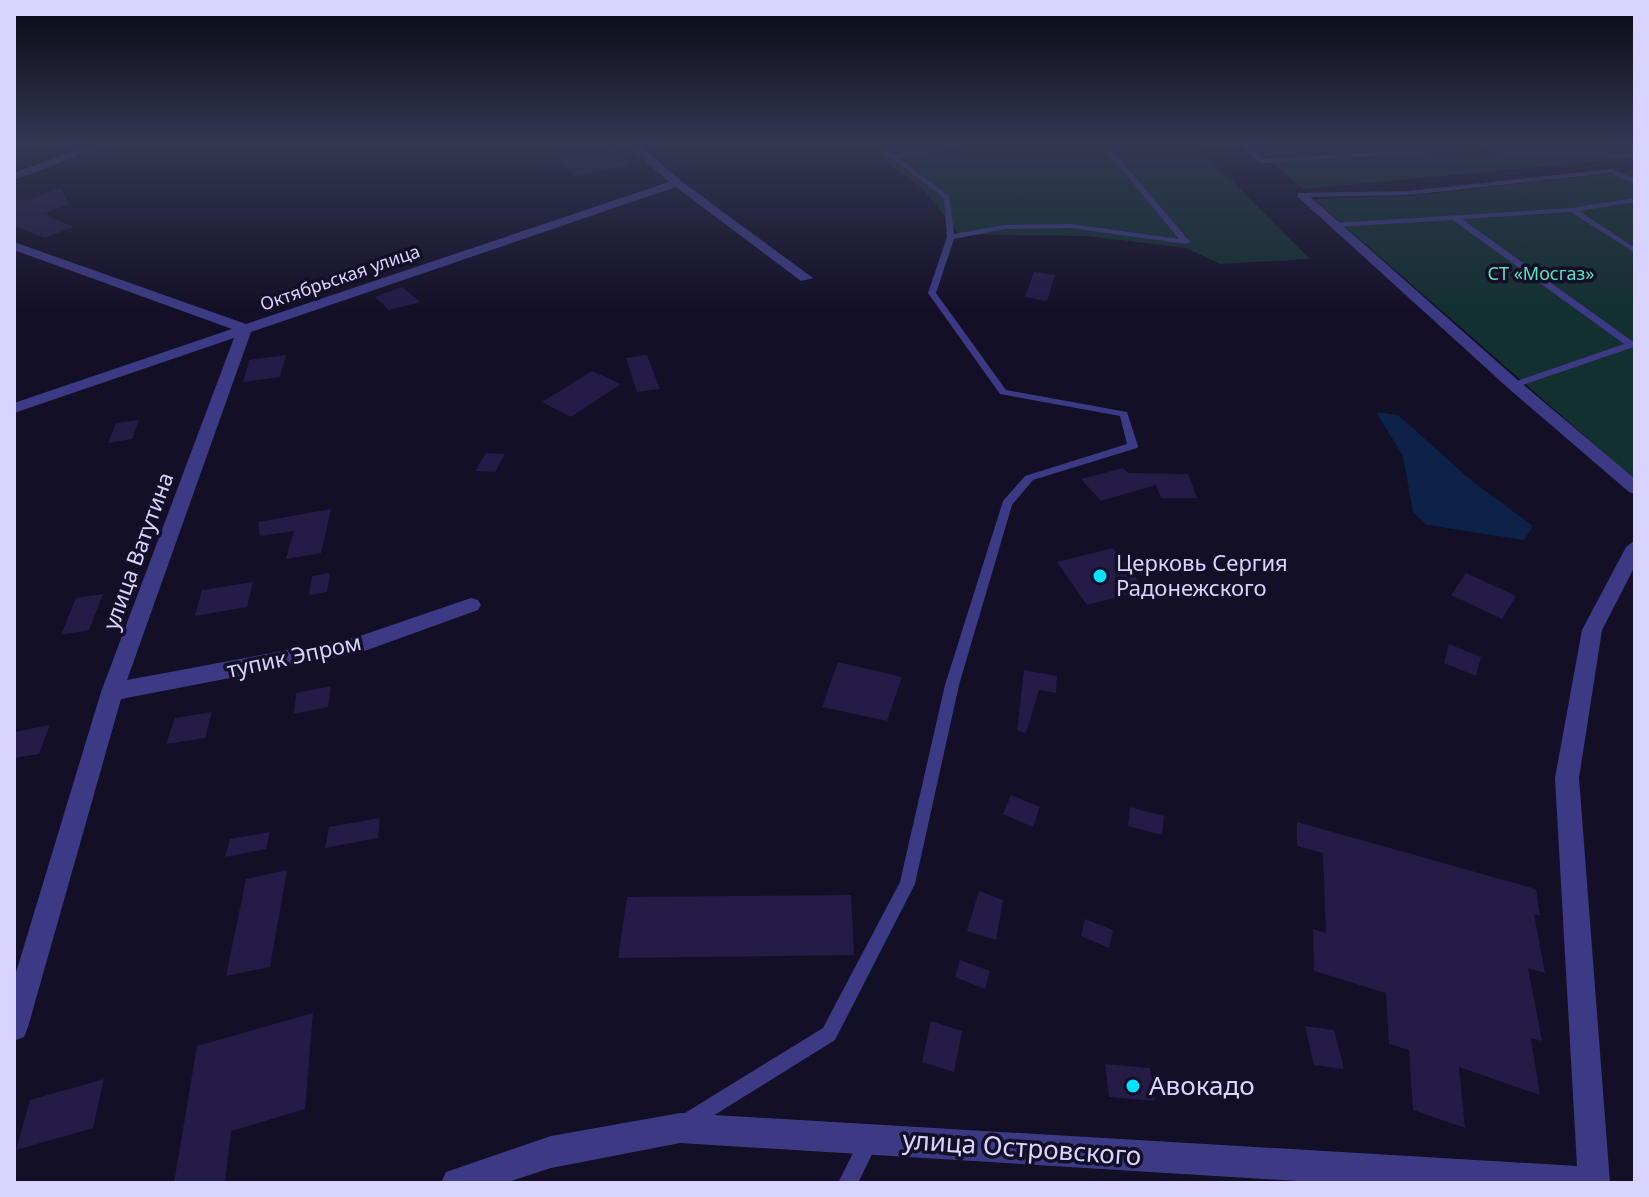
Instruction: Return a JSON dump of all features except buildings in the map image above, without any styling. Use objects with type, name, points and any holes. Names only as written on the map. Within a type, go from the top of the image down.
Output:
[{"type":"street","name":"Октябрьская улица","points":[[14,408],[624,201]]},
{"type":"street","points":[[701,201],[806,278]]},
{"type":"street","points":[[1309,201],[1514,385],[1635,488]]},
{"type":"street","points":[[14,246],[245,329]]},
{"type":"street","name":"улица Ватутина","points":[[14,1027],[112,692],[245,329]]},
{"type":"street","points":[[1593,1183],[1567,778],[1592,630],[1635,547]]},
{"type":"street","name":"тупик Эпром","points":[[112,692],[359,645],[471,605]]},
{"type":"street","name":"улица Островского","points":[[457,1183],[551,1152],[680,1128],[1593,1183]]},
{"type":"lane","points":[[680,1128],[829,1034],[907,884],[952,685],[1007,504],[1029,478],[1133,446],[1124,414],[1003,392],[932,293],[951,237],[947,201]]},
{"type":"lane","points":[[951,237],[1004,227],[1071,226],[1186,242],[1152,201]]},
{"type":"lane","points":[[1336,225],[1572,210],[1630,201]]},
{"type":"lane","points":[[1572,210],[1635,251]]},
{"type":"lane","points":[[1454,217],[1633,344]]},
{"type":"lane","points":[[1514,385],[1633,344]]},
{"type":"lane","points":[[848,1183],[871,1138]]},
{"type":"green space","points":[[932,201],[1252,201],[1310,259],[1220,264],[1186,248],[1087,236],[959,234]]},
{"type":"green space","name":"СТ «Мосгаз»","points":[[1316,201],[1635,201],[1635,480]]},
{"type":"water","points":[[1376,412],[1398,415],[1472,481],[1533,526],[1524,540],[1427,525],[1413,512],[1403,456]]},
{"type":"place","name":"Церковь Сергия Радонежского","points":[[1100,576]]},
{"type":"place","name":"Авокадо","points":[[1133,1086]]}]
